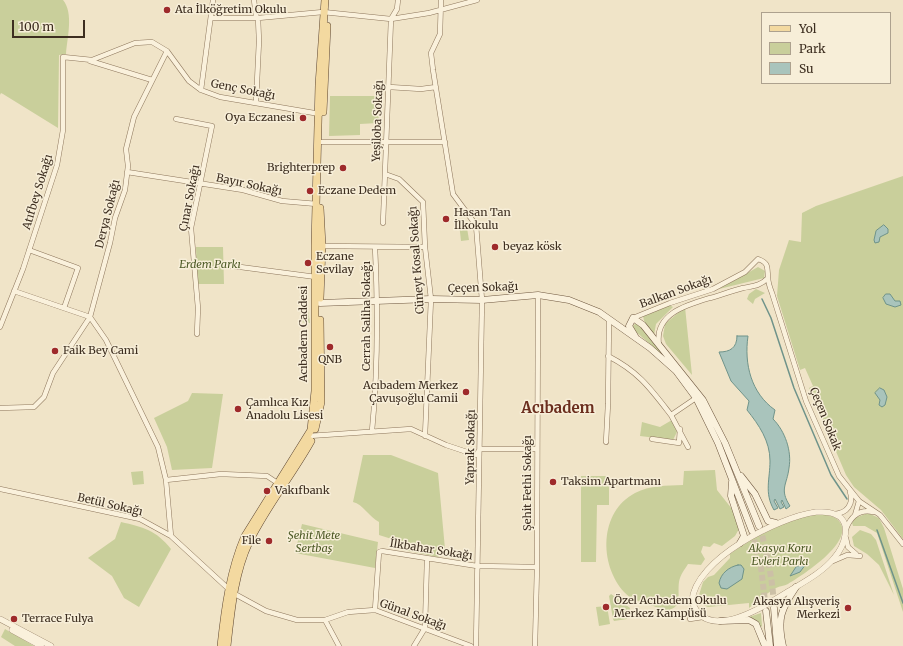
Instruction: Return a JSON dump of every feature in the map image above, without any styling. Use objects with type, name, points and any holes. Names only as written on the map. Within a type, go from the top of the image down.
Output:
[{"type":"main road","name":"Acıbadem Caddesi","points":[[227,646],[233,593],[232,580],[238,552],[245,536],[311,436],[315,391],[318,204],[326,0]]},
{"type":"main road","name":"Acıbadem Caddesi","points":[[221,646],[241,563],[249,542],[301,460],[311,436],[320,402],[320,303],[322,246],[318,204],[322,142],[321,114]]},
{"type":"main road","name":"Çeçen Sokağı","points":[[320,303],[431,299],[482,300],[538,296],[569,300],[599,312],[636,338],[676,372],[696,398],[718,443],[752,531]]},
{"type":"main road","points":[[618,326],[633,318]]},
{"type":"main road","points":[[633,318],[630,326],[636,338]]},
{"type":"main road","points":[[633,318],[643,325],[703,400],[736,468],[760,526]]},
{"type":"main road","points":[[736,468],[755,494],[768,521],[776,523]]},
{"type":"main road","points":[[732,480],[730,496],[744,536],[740,543]]},
{"type":"main road","points":[[782,646],[780,613],[796,587]]},
{"type":"main road","points":[[774,608],[777,646]]},
{"type":"main road","points":[[766,611],[770,646]]},
{"type":"main road","points":[[720,621],[748,620],[756,624],[765,646]]},
{"type":"street","points":[[201,90],[213,0]]},
{"type":"street","points":[[254,0],[256,16],[258,18],[259,62],[256,103]]},
{"type":"street","name":"Yeşiloba Sokağı","points":[[383,223],[391,19],[397,9],[398,0]]},
{"type":"street","points":[[322,142],[445,142],[432,53],[440,34],[441,0]]},
{"type":"street","points":[[211,18],[258,18],[326,13],[391,19],[440,11],[477,0]]},
{"type":"street","name":"Genç Sokağı","points":[[88,61],[135,43],[152,42],[167,51],[189,81],[201,90],[220,97],[321,114]]},
{"type":"street","name":"Derya Sokağı","points":[[0,408],[34,407],[44,397],[53,373],[90,317],[110,243],[115,218],[125,190],[127,172],[126,148],[134,117],[167,51]]},
{"type":"street","name":"Atıfbey Sokağı","points":[[0,327],[50,189],[61,145],[63,130],[63,57],[88,61]]},
{"type":"street","points":[[88,61],[152,80]]},
{"type":"street","points":[[388,87],[421,89],[436,87]]},
{"type":"street","name":"Çınar Sokağı","points":[[176,119],[212,126],[191,228],[198,308],[197,334]]},
{"type":"street","name":"Yaprak Sokağı","points":[[445,142],[453,194],[476,225],[482,300],[476,646]]},
{"type":"street","name":"Bayır Sokağı","points":[[127,172],[243,190],[282,201],[318,204]]},
{"type":"street","name":"Cüneyt Kosal Sokağı","points":[[385,174],[400,179],[424,202],[425,247],[431,299],[425,436]]},
{"type":"street","points":[[322,246],[375,248],[425,247]]},
{"type":"street","name":"Cerrah Saliha Sokağı","points":[[372,431],[375,399],[378,301],[375,248]]},
{"type":"street","points":[[29,250],[78,268],[64,308]]},
{"type":"street","name":"Balkan Sokağı","points":[[633,318],[670,303],[713,289],[745,272],[758,260],[765,262]]},
{"type":"street","name":"Çeçen Sokak","points":[[765,262],[768,266],[768,278],[806,400],[839,476],[849,491],[859,501],[880,515],[903,544]]},
{"type":"street","points":[[225,265],[316,277]]},
{"type":"street","name":"Balkan Sokağı","points":[[659,346],[658,335],[661,324],[681,307],[728,292],[757,286],[762,284],[768,278]]},
{"type":"street","points":[[14,291],[90,317],[106,340],[145,418],[158,448],[166,480],[171,536]]},
{"type":"street","name":"Şehit Fethi Sokağı","points":[[535,646],[538,567],[538,296]]},
{"type":"street","points":[[606,442],[609,319]]},
{"type":"street","points":[[608,356],[627,366],[643,379],[671,415],[680,429],[688,447]]},
{"type":"street","points":[[671,415],[696,398]]},
{"type":"street","points":[[311,436],[411,429],[425,436],[476,455],[480,449],[537,449]]},
{"type":"street","points":[[652,439],[679,443],[680,429]]},
{"type":"street","points":[[166,480],[221,474],[268,476],[279,484]]},
{"type":"street","name":"Betül Sokağı","points":[[0,489],[140,519],[171,536],[233,593]]},
{"type":"street","points":[[849,491],[851,498],[850,506]]},
{"type":"street","points":[[703,617],[698,612],[692,601],[695,590],[711,568],[740,543],[776,523],[808,513],[824,512],[835,514],[843,512],[859,501]]},
{"type":"street","points":[[828,564],[836,555],[850,521],[855,515],[859,501]]},
{"type":"street","points":[[855,515],[866,511],[880,515]]},
{"type":"street","points":[[690,619],[703,617],[720,621],[749,615],[796,587],[828,564],[846,555],[860,556],[848,547],[846,532],[842,520],[835,514]]},
{"type":"street","name":"İlkbahar Sokağı","points":[[375,610],[379,552],[396,553],[477,566],[538,567]]},
{"type":"street","points":[[414,646],[425,628],[427,559]]},
{"type":"street","points":[[220,581],[232,580]]},
{"type":"street","name":"Günal Sokağı","points":[[233,593],[266,611],[297,620],[325,620],[348,612],[375,610],[471,646]]},
{"type":"street","points":[[0,619],[52,646]]},
{"type":"street","points":[[325,620],[339,646]]},
{"type":"street","points":[[0,622],[41,646]]},
{"type":"green space","points":[[0,0],[63,0],[66,5],[69,26],[66,54],[59,55],[58,128],[3,94],[1,93],[0,95]]},
{"type":"green space","points":[[330,96],[381,96],[378,123],[360,124],[360,135],[329,136]]},
{"type":"green space","points":[[903,176],[903,539],[881,510],[854,487],[846,475],[809,388],[813,386],[805,368],[800,370],[777,296],[779,270],[789,240],[801,242],[802,213],[816,206]]},
{"type":"green space","points":[[466,222],[469,240],[461,241],[459,223]]},
{"type":"green space","name":"Erdem Parkı","points":[[196,247],[223,247],[224,284],[197,284]]},
{"type":"green space","points":[[758,267],[765,271],[764,278],[719,289]]},
{"type":"green space","points":[[756,289],[765,293],[755,299],[753,304],[747,299],[749,294]]},
{"type":"green space","points":[[669,305],[673,307],[656,324],[654,335],[644,321],[643,315]]},
{"type":"green space","points":[[685,307],[692,375],[666,344],[663,336],[665,324]]},
{"type":"green space","points":[[302,309],[308,310],[310,323],[300,322]]},
{"type":"green space","points":[[637,322],[670,362],[634,330],[633,326]]},
{"type":"green space","points":[[192,393],[223,394],[212,468],[172,470],[167,447],[154,418],[188,401]]},
{"type":"green space","points":[[672,420],[677,432],[673,440],[640,436],[642,422],[660,427]]},
{"type":"green space","points":[[363,455],[391,455],[438,473],[445,549],[438,557],[399,549],[398,541],[379,535],[379,522],[360,505],[353,502]]},
{"type":"green space","points":[[715,470],[717,490],[732,509],[739,529],[735,536],[722,546],[714,543],[710,547],[703,546],[701,552],[705,559],[701,565],[688,564],[680,577],[679,597],[677,605],[674,608],[662,610],[628,596],[616,580],[610,567],[607,553],[609,525],[615,513],[623,502],[641,490],[658,486],[683,485],[684,471]]},
{"type":"green space","points":[[143,471],[144,484],[133,485],[131,472]]},
{"type":"green space","points":[[581,476],[609,476],[609,505],[597,505],[596,562],[581,562]]},
{"type":"green space","points":[[868,513],[879,518],[884,528],[903,589],[903,612],[877,533],[865,526],[853,526],[852,523],[855,518]]},
{"type":"green space","name":"Akasya Koru Evleri Parkı","points":[[810,515],[831,516],[838,520],[841,524],[842,532],[839,541],[824,558],[804,574],[788,584],[772,590],[749,608],[749,603],[708,607],[701,604],[699,595],[703,582],[708,577],[714,575],[730,558],[730,554],[768,531],[788,522]]},
{"type":"green space","points":[[121,522],[149,530],[160,537],[171,549],[139,607],[124,598],[112,576],[88,558],[115,539]]},
{"type":"green space","name":"Şehit Mete Sertbaş","points":[[302,524],[378,542],[375,568],[295,553]]},
{"type":"green space","points":[[860,530],[871,534],[876,540],[894,595],[879,565],[867,554],[854,546],[852,537]]},
{"type":"green space","points":[[611,594],[630,608],[627,619],[614,621],[609,596]]},
{"type":"green space","points":[[607,606],[610,624],[599,626],[596,607]]},
{"type":"green space","points":[[761,613],[761,627],[756,621],[749,617]]},
{"type":"green space","points":[[5,629],[34,646],[15,646],[1,637]]},
{"type":"water","points":[[884,225],[888,229],[888,233],[880,237],[879,242],[875,243],[874,240],[876,231]]},
{"type":"water","points":[[886,294],[890,294],[895,301],[900,301],[901,305],[895,307],[886,304],[883,298]]},
{"type":"water","points":[[737,336],[748,336],[747,357],[751,377],[760,395],[775,410],[773,419],[781,429],[787,442],[790,462],[784,491],[790,506],[786,509],[782,500],[781,502],[784,507],[780,509],[775,499],[774,501],[778,508],[774,510],[771,504],[768,492],[770,454],[766,440],[760,427],[747,410],[749,401],[731,381],[719,352],[730,350],[736,344]]},
{"type":"water","points":[[880,388],[884,390],[887,397],[885,405],[882,407],[879,405],[880,400],[875,393]]},
{"type":"water","points":[[806,564],[800,572],[790,576],[796,567]]},
{"type":"water","points":[[741,565],[744,569],[742,579],[727,589],[721,588],[719,583],[724,573],[732,567]]},
{"type":"waterway","points":[[762,299],[771,318],[794,388],[831,475],[847,499]]},
{"type":"waterway","points":[[877,530],[903,603]]},
{"type":"tunnel","points":[[760,527],[769,567],[774,608]]},
{"type":"tunnel","points":[[752,531],[761,567],[766,610]]},
{"type":"place","name":"Ata İlköğretim Okulu","points":[[167,10]]},
{"type":"place","name":"Oya Eczanesi","points":[[303,118]]},
{"type":"place","name":"Brighterprep","points":[[343,168]]},
{"type":"place","name":"Eczane Dedem","points":[[310,191]]},
{"type":"place","name":"Hasan Tan İlkokulu","points":[[446,219]]},
{"type":"place","name":"beyaz kösk","points":[[495,247]]},
{"type":"place","name":"Eczane Sevilay","points":[[308,263]]},
{"type":"place","name":"QNB","points":[[330,347]]},
{"type":"place","name":"Faik Bey Cami","points":[[55,351]]},
{"type":"place","name":"Acıbadem Merkez Çavuşoğlu Camii","points":[[466,392]]},
{"type":"place","name":"Çamlıca Kız Anadolu Lisesi","points":[[238,409]]},
{"type":"place","name":"Taksim Apartmanı","points":[[553,482]]},
{"type":"place","name":"Vakıfbank","points":[[267,491]]},
{"type":"place","name":"File","points":[[269,541]]},
{"type":"place","name":"Özel Acıbadem Okulu Merkez Kampüsü","points":[[606,607]]},
{"type":"place","name":"Akasya Alışveriş Merkezi","points":[[848,608]]},
{"type":"place","name":"Terrace Fulya","points":[[14,619]]},
{"type":"district","name":"Acıbadem","points":[[558,409]]}]
